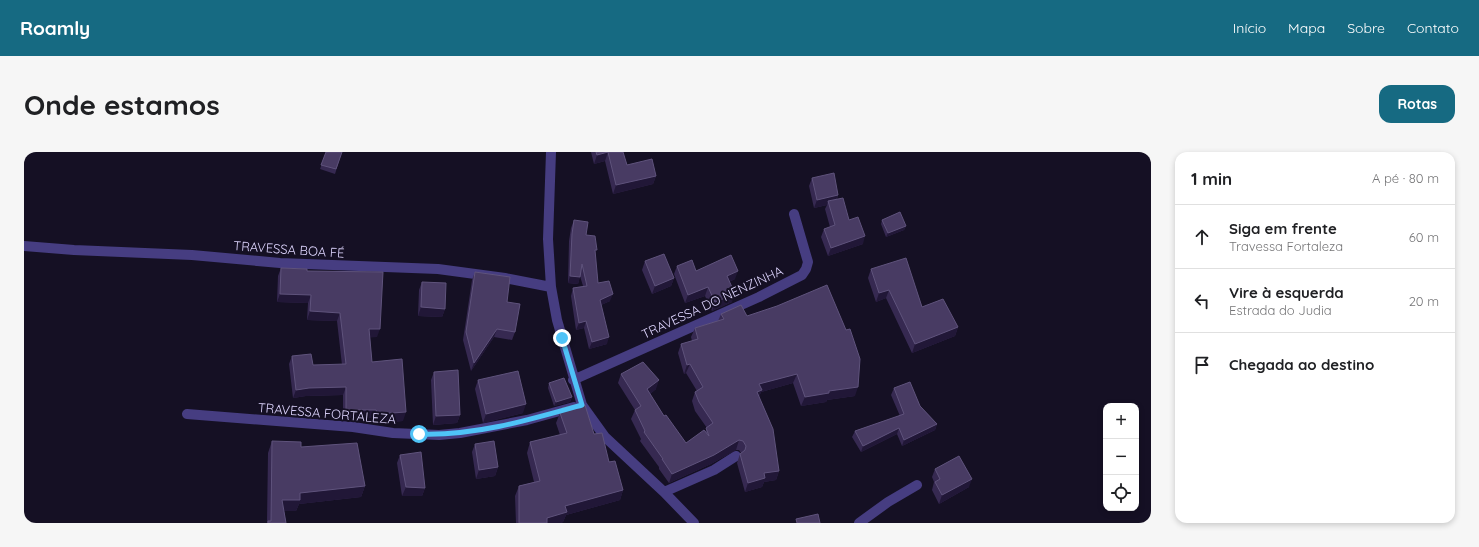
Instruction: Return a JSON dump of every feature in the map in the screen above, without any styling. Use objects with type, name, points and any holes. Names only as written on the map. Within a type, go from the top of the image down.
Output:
[{"type":"street","points":[[551,152],[548,239],[551,287],[557,320],[573,380],[582,405],[605,437],[664,492],[694,523]]},
{"type":"street","name":"TRAVESSA DO NENZINHA","points":[[573,380],[759,297],[802,275],[808,262],[794,214]]},
{"type":"street","name":"TRAVESSA BOA FÉ","points":[[24,246],[74,250],[192,254],[280,263],[438,269],[505,278],[551,287]]},
{"type":"street","name":"TRAVESSA FORTALEZA","points":[[187,414],[353,427],[393,433],[439,435],[460,433],[527,420],[582,405]]},
{"type":"street","points":[[664,492],[714,470],[736,456]]},
{"type":"street","points":[[859,523],[888,502],[917,485]]},
{"type":"building","points":[[326,152],[342,152],[336,169],[321,165]]},
{"type":"building","points":[[596,152],[608,152],[597,155]]},
{"type":"building","points":[[608,152],[623,152],[627,165],[652,159],[656,176],[616,185]]},
{"type":"building","points":[[834,173],[838,195],[817,200],[812,178]]},
{"type":"building","points":[[843,198],[849,220],[858,217],[865,236],[831,248],[824,229],[835,225],[828,201]]},
{"type":"building","points":[[900,212],[906,226],[888,233],[882,220]]},
{"type":"building","points":[[574,220],[588,222],[586,235],[595,236],[598,283],[609,281],[613,294],[600,300],[609,337],[592,342],[586,321],[579,323],[573,288],[587,286],[582,264],[580,277],[570,276]]},
{"type":"building","points":[[664,254],[674,278],[655,286],[645,261]]},
{"type":"building","points":[[731,255],[738,271],[727,276],[735,294],[715,302],[708,287],[688,295],[677,266],[692,260],[696,271]]},
{"type":"building","points":[[906,258],[922,307],[943,299],[958,327],[915,344],[889,290],[879,293],[871,269]]},
{"type":"building","points":[[281,268],[307,269],[307,271],[383,272],[380,329],[369,329],[372,362],[402,359],[406,412],[378,414],[376,410],[346,410],[346,387],[309,388],[296,390],[292,356],[311,354],[313,365],[346,364],[340,313],[310,311],[311,295],[280,294]]},
{"type":"building","points":[[475,272],[510,277],[507,302],[520,304],[515,332],[497,329],[474,363],[466,332]]},
{"type":"building","points":[[422,282],[446,283],[445,309],[421,307]]},
{"type":"building","points":[[827,285],[846,330],[850,329],[860,359],[858,387],[829,391],[829,393],[805,397],[797,374],[759,384],[762,390],[757,392],[773,429],[779,471],[764,473],[765,478],[748,483],[740,454],[745,450],[746,446],[743,441],[739,440],[714,455],[672,474],[644,432],[645,431],[635,410],[641,406],[621,374],[643,362],[659,380],[647,389],[664,416],[666,415],[686,443],[704,430],[709,436],[706,428],[713,423],[699,402],[695,392],[703,387],[690,364],[687,365],[681,344],[698,339],[695,328],[724,319],[721,314],[741,305],[747,316],[777,306]]},
{"type":"building","points":[[458,370],[460,415],[436,416],[434,372]]},
{"type":"building","points":[[518,371],[526,404],[486,414],[478,380]]},
{"type":"building","points":[[564,378],[572,397],[556,402],[549,383]]},
{"type":"building","points":[[910,382],[920,406],[937,424],[904,440],[899,428],[863,446],[855,431],[904,414],[894,388]]},
{"type":"building","points":[[578,404],[579,407],[585,405],[594,434],[602,433],[609,462],[615,461],[623,490],[565,506],[567,512],[547,518],[547,523],[519,523],[519,486],[540,481],[530,442],[567,433],[560,413],[564,411],[562,408]]},
{"type":"building","points":[[272,441],[301,442],[301,447],[357,443],[365,486],[300,493],[300,500],[282,500],[286,523],[268,523],[268,521],[271,521]]},
{"type":"building","points":[[494,441],[498,467],[479,470],[475,444]]},
{"type":"building","points":[[421,452],[425,488],[406,487],[400,455]]},
{"type":"building","points":[[959,456],[972,479],[942,495],[935,482],[940,479],[935,469]]},
{"type":"building","points":[[818,514],[820,523],[797,523],[796,519]]},
{"type":"route","points":[[419,434],[439,435],[460,433],[527,420],[582,405],[573,380],[562,338]]}]
